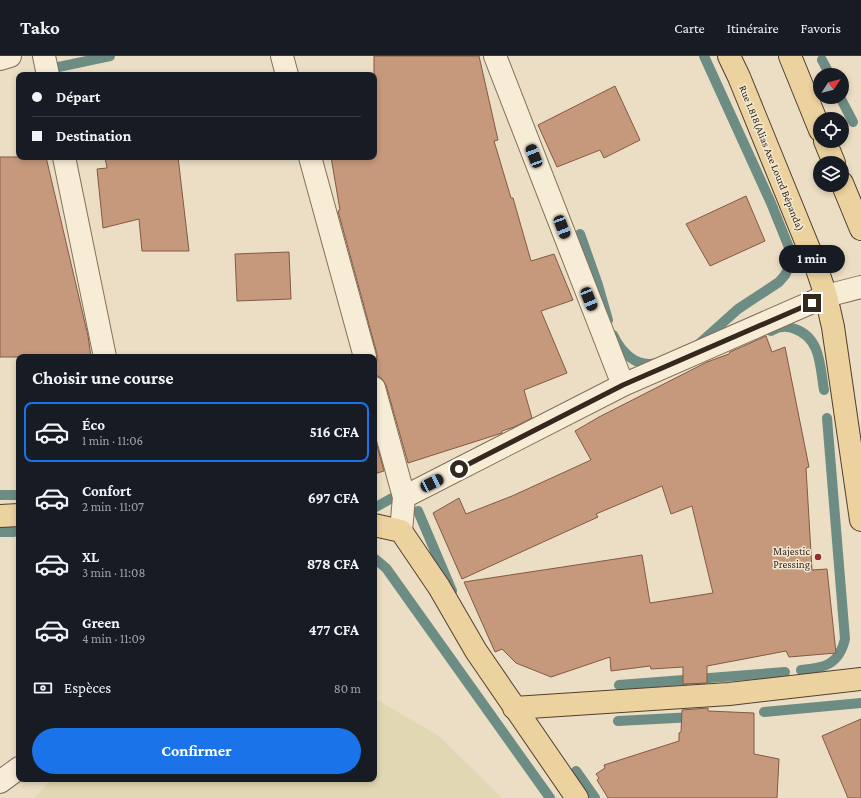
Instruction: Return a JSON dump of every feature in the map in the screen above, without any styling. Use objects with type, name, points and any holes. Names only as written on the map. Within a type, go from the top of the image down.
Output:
[{"type":"main road","name":"Rue 1.818(Alias Axe Lourd Bépanda)","points":[[729,56],[739,77],[816,266],[826,296],[833,327],[861,520]]},
{"type":"main road","points":[[790,56],[813,113]]},
{"type":"main road","points":[[846,192],[861,229]]},
{"type":"main road","points":[[0,516],[16,515]]},
{"type":"main road","points":[[377,526],[401,531],[439,587],[476,651],[577,798]]},
{"type":"main road","points":[[514,708],[729,694],[861,680]]},
{"type":"street","points":[[0,59],[10,56]]},
{"type":"street","points":[[44,56],[47,72]]},
{"type":"street","points":[[282,56],[286,72]]},
{"type":"street","points":[[495,56],[623,385]]},
{"type":"street","points":[[65,160],[104,354]]},
{"type":"street","points":[[311,160],[364,354]]},
{"type":"street","points":[[404,497],[623,385],[826,296],[861,287]]},
{"type":"street","points":[[377,399],[404,497],[401,531]]},
{"type":"street","points":[[0,782],[16,770]]},
{"type":"shaded area","points":[[377,700],[439,736],[502,798],[34,798],[49,782],[377,782]]},
{"type":"building","points":[[374,56],[479,56],[498,140],[494,141],[511,198],[513,198],[531,261],[554,254],[573,300],[541,311],[567,373],[524,390],[532,418],[502,431],[502,433],[408,463],[386,385],[382,379],[377,376],[377,354],[338,211],[340,210],[332,160],[377,160],[377,72],[374,72]]},
{"type":"building","points":[[615,86],[640,140],[604,158],[600,150],[557,167],[538,125]]},
{"type":"building","points":[[0,157],[16,157],[16,160],[47,160],[88,336],[91,354],[16,354],[16,357],[0,357]]},
{"type":"building","points":[[106,160],[178,160],[189,251],[142,251],[139,219],[103,228],[97,169],[107,168]]},
{"type":"building","points":[[746,196],[765,241],[710,266],[686,224]]},
{"type":"building","points":[[289,252],[291,299],[237,301],[235,254]]},
{"type":"building","points":[[766,336],[772,352],[785,347],[809,467],[806,468],[812,570],[827,569],[836,653],[789,657],[786,651],[707,666],[707,683],[683,684],[683,667],[651,669],[650,666],[611,671],[610,657],[551,677],[516,663],[502,649],[495,652],[464,582],[642,555],[650,603],[713,593],[692,506],[671,514],[662,486],[596,514],[598,517],[462,579],[433,513],[459,498],[466,514],[512,496],[591,460],[575,431],[599,417],[707,362],[729,354],[730,352]]},
{"type":"building","points":[[377,446],[384,471],[377,473]]},
{"type":"building","points":[[708,708],[708,711],[754,713],[754,754],[779,759],[777,798],[608,798],[597,780],[599,778],[596,774],[605,768],[604,765],[679,741],[682,710]]},
{"type":"building","points":[[861,719],[861,798],[848,798],[822,736]]},
{"type":"waterway","points":[[49,69],[110,56]]},
{"type":"waterway","points":[[699,344],[738,309],[779,282],[785,275],[789,267],[790,260],[790,250],[771,203],[704,56]]},
{"type":"waterway","points":[[822,60],[826,68]]},
{"type":"waterway","points":[[844,104],[853,122]]},
{"type":"waterway","points":[[580,234],[598,285],[608,320]]},
{"type":"waterway","points":[[771,331],[780,327],[789,327],[804,333],[810,339],[818,354],[824,390]]},
{"type":"waterway","points":[[613,335],[625,353],[636,361],[649,364],[656,363]]},
{"type":"waterway","points":[[801,670],[817,668],[829,664],[835,660],[839,655],[845,639],[827,418]]},
{"type":"waterway","points":[[0,495],[16,495]]},
{"type":"waterway","points":[[377,506],[392,498]]},
{"type":"waterway","points":[[418,511],[452,591]]},
{"type":"waterway","points":[[0,532],[14,532]]},
{"type":"waterway","points":[[377,560],[386,568],[550,798]]},
{"type":"waterway","points":[[619,685],[785,672]]},
{"type":"waterway","points":[[764,712],[861,703]]},
{"type":"waterway","points":[[618,721],[694,717]]},
{"type":"waterway","points":[[576,771],[595,798]]},
{"type":"place","name":"Majestic Pressing","points":[[818,557]]},
{"type":"route","points":[[459,469],[623,385],[812,303]]}]
